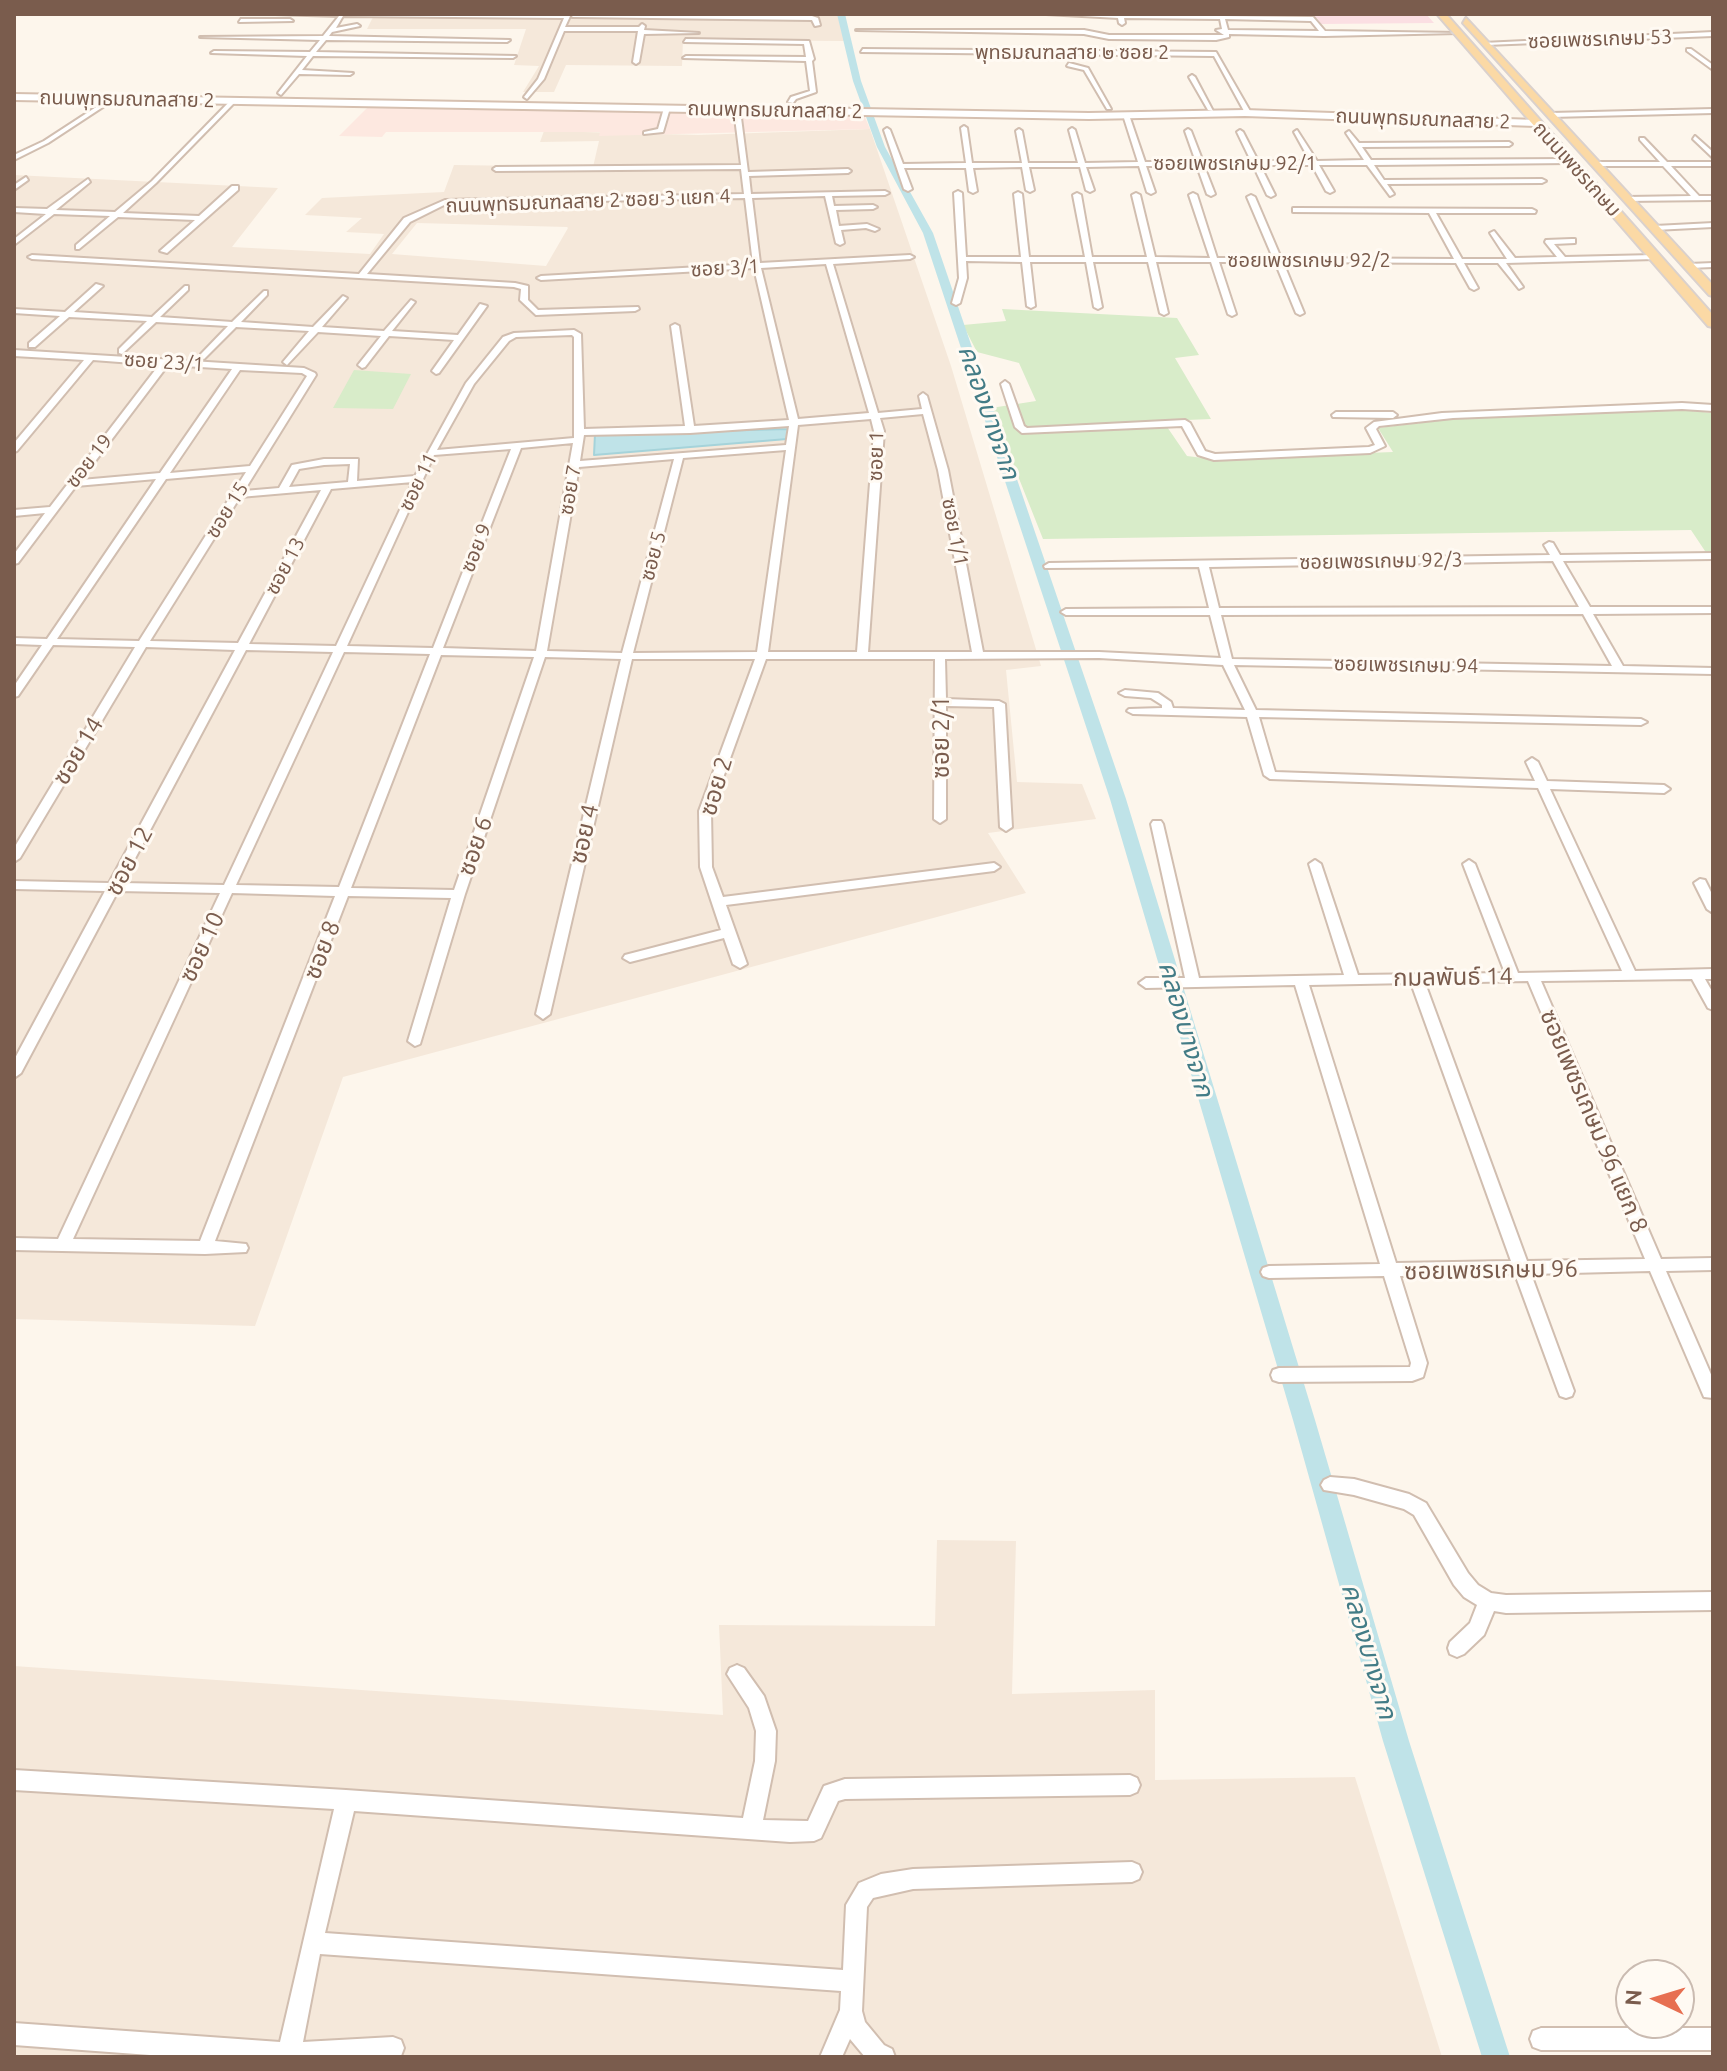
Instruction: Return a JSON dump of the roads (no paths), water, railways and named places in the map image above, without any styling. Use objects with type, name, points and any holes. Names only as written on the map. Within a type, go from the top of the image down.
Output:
[{"type":"main road","name":"ถนนเพชรเกษม","points":[[1441,14],[1713,323]]},
{"type":"main road","name":"ถนนเพชรเกษม","points":[[1460,14],[1713,292]]},
{"type":"main road","name":"ถนนพุทธมณฑลสาย 2","points":[[14,92],[42,89],[538,97],[831,103],[901,108],[1211,110],[1532,119]]},
{"type":"main road","points":[[34,97],[30,93],[42,89]]},
{"type":"main road","name":"ถนนพุทธมณฑลสาย 2","points":[[14,92],[34,97],[112,99],[839,112],[901,108]]},
{"type":"main road","name":"ถนนพุทธมณฑลสาย 2","points":[[1112,111],[1126,115],[1245,113],[1532,119]]},
{"type":"main road","points":[[1532,119],[1555,119]]},
{"type":"main road","points":[[1612,208],[1632,203]]},
{"type":"street","points":[[278,14],[812,18],[816,19],[817,25]]},
{"type":"street","points":[[1049,14],[1313,19],[1324,34]]},
{"type":"street","points":[[399,28],[409,15]]},
{"type":"street","points":[[445,29],[454,15]]},
{"type":"street","points":[[490,28],[499,15]]},
{"type":"street","points":[[538,97],[561,29],[570,15]]},
{"type":"street","points":[[636,62],[645,15]]},
{"type":"street","points":[[1121,16],[1123,28]]},
{"type":"street","points":[[1222,17],[1228,37]]},
{"type":"street","points":[[241,21],[339,19],[281,93]]},
{"type":"street","points":[[332,30],[357,26]]},
{"type":"street","points":[[859,30],[1084,32],[1123,28],[1228,37]]},
{"type":"street","points":[[561,29],[793,34]]},
{"type":"street","points":[[1084,32],[1109,37],[1456,33]]},
{"type":"street","name":"ซอยเพชรเกษม 53","points":[[1486,43],[1713,34]]},
{"type":"street","points":[[203,37],[507,40]]},
{"type":"street","points":[[686,41],[807,42],[813,92],[793,98],[791,102]]},
{"type":"street","points":[[1689,50],[1713,68]]},
{"type":"street","name":"พุทธมณฑลสาย ๒ ซอย 2","points":[[863,51],[1216,54],[1247,111]]},
{"type":"street","points":[[214,53],[513,56]]},
{"type":"street","points":[[686,58],[811,59]]},
{"type":"street","points":[[1069,65],[1086,69],[1112,111]]},
{"type":"street","points":[[298,72],[350,73]]},
{"type":"street","points":[[1192,77],[1211,110]]},
{"type":"street","points":[[527,97],[534,86],[542,82]]},
{"type":"street","points":[[14,158],[46,142],[112,99]]},
{"type":"street","points":[[79,247],[154,182],[233,101]]},
{"type":"street","points":[[646,133],[661,131],[667,108]]},
{"type":"street","points":[[737,110],[757,266],[794,422]]},
{"type":"street","points":[[1555,119],[1713,111]]},
{"type":"street","points":[[1126,115],[1151,192]]},
{"type":"street","points":[[964,128],[973,191]]},
{"type":"street","points":[[887,130],[908,189]]},
{"type":"street","points":[[1072,130],[1090,190]]},
{"type":"street","points":[[1019,131],[1030,190]]},
{"type":"street","points":[[1188,131],[1211,194]]},
{"type":"street","points":[[1240,132],[1271,195]]},
{"type":"street","points":[[1297,132],[1330,191]]},
{"type":"street","points":[[1349,133],[1377,178],[1385,182],[1542,181]]},
{"type":"street","points":[[1695,138],[1713,156]]},
{"type":"street","points":[[1642,139],[1697,198]]},
{"type":"street","points":[[1358,145],[1509,144]]},
{"type":"street","points":[[1427,145],[1455,182]]},
{"type":"street","name":"ซอยเพชรเกษม 92/1","points":[[900,166],[1570,161]]},
{"type":"street","points":[[1597,164],[1713,164]]},
{"type":"street","points":[[653,177],[670,168]]},
{"type":"street","points":[[496,169],[848,171]]},
{"type":"street","points":[[14,188],[26,179]]},
{"type":"street","points":[[14,243],[88,181]]},
{"type":"street","points":[[1385,182],[1390,194]]},
{"type":"street","points":[[164,251],[235,188]]},
{"type":"street","name":"ถนนพุทธมณฑลสาย 2 ซอย 3 แยก 4","points":[[361,276],[401,226],[445,202],[885,193]]},
{"type":"street","points":[[956,303],[963,287],[958,193]]},
{"type":"street","points":[[828,194],[840,243]]},
{"type":"street","points":[[1018,194],[1031,306]]},
{"type":"street","points":[[1077,195],[1098,307]]},
{"type":"street","points":[[1136,195],[1164,313]]},
{"type":"street","points":[[1193,195],[1232,314]]},
{"type":"street","points":[[1251,197],[1300,313]]},
{"type":"street","points":[[1632,203],[1713,198]]},
{"type":"street","points":[[568,214],[572,199]]},
{"type":"street","points":[[1296,210],[1386,206],[1431,210],[1532,211]]},
{"type":"street","points":[[831,208],[873,207]]},
{"type":"street","points":[[14,210],[200,218]]},
{"type":"street","points":[[1431,210],[1474,288]]},
{"type":"street","points":[[1655,228],[1713,225]]},
{"type":"street","points":[[836,228],[867,226],[875,229]]},
{"type":"street","points":[[1494,233],[1512,260]]},
{"type":"street","points":[[1563,260],[1549,242],[1572,241]]},
{"type":"street","points":[[32,257],[361,276],[382,281],[520,286],[526,290],[526,304],[536,313],[635,309]]},
{"type":"street","name":"ซอย 3/1","points":[[541,278],[910,257]]},
{"type":"street","name":"ซอยเพชรเกษม 92/2","points":[[962,259],[1500,261],[1655,257]]},
{"type":"street","points":[[1500,261],[1519,287]]},
{"type":"street","name":"ซอย 1","points":[[829,262],[875,415],[879,439],[862,657]]},
{"type":"street","points":[[1689,266],[1713,265]]},
{"type":"street","points":[[32,345],[99,286]]},
{"type":"street","points":[[122,351],[185,288]]},
{"type":"street","points":[[204,356],[264,293]]},
{"type":"street","points":[[287,362],[343,298]]},
{"type":"street","points":[[362,365],[411,302]]},
{"type":"street","points":[[436,371],[483,306]]},
{"type":"street","points":[[14,311],[460,338]]},
{"type":"street","points":[[675,326],[690,430]]},
{"type":"street","name":"ซอย 7","points":[[518,335],[570,331],[578,336],[579,436],[541,652]]},
{"type":"street","name":"ซอย 11","points":[[340,648],[431,453],[476,375],[506,339],[518,335]]},
{"type":"street","name":"ซอย 23/1","points":[[16,355],[304,371],[312,375]]},
{"type":"street","points":[[14,449],[91,357]]},
{"type":"street","name":"ซอย 19","points":[[14,561],[165,363]]},
{"type":"street","points":[[14,694],[238,367]]},
{"type":"street","name":"ซอย 15","points":[[142,645],[312,375]]},
{"type":"street","points":[[1005,384],[1020,427],[1025,431],[1185,423],[1201,453],[1214,457],[1370,450],[1380,446],[1371,428],[1377,424],[1451,416]]},
{"type":"street","name":"ซอย 1/1","points":[[923,396],[943,470],[978,655]]},
{"type":"street","points":[[1336,415],[1451,416],[1682,406],[1713,408]]},
{"type":"street","points":[[431,453],[579,436],[927,411]]},
{"type":"street","name":"ซอย 2","points":[[740,964],[706,867],[705,811],[762,656],[794,422]]},
{"type":"street","name":"ซอย 9","points":[[436,650],[517,445]]},
{"type":"street","points":[[575,464],[790,447]]},
{"type":"street","name":"ซอย 5","points":[[627,656],[679,456]]},
{"type":"street","points":[[283,490],[295,467],[301,464],[355,461],[352,484]]},
{"type":"street","points":[[73,483],[252,469]]},
{"type":"street","points":[[237,494],[419,479]]},
{"type":"street","name":"ซอย 13","points":[[241,647],[328,486]]},
{"type":"street","points":[[14,513],[52,510]]},
{"type":"street","points":[[1549,545],[1620,670]]},
{"type":"street","name":"ซอยเพชรเกษม 92/3","points":[[1049,566],[1713,556]]},
{"type":"street","points":[[1203,564],[1218,614],[1227,662],[1252,713],[1270,775],[1664,789]]},
{"type":"street","points":[[1066,612],[1218,614],[1713,610]]},
{"type":"street","name":"ซอยเพชรเกษม 94","points":[[14,641],[627,656],[1099,655],[1227,662],[1713,671]]},
{"type":"street","name":"ซอย 14","points":[[14,858],[142,645]]},
{"type":"street","name":"ซอย 12","points":[[14,1073],[241,647]]},
{"type":"street","name":"ซอย 10","points":[[62,1246],[340,648]]},
{"type":"street","name":"ซอย 8","points":[[205,1248],[436,650]]},
{"type":"street","name":"ซอย 6","points":[[415,1041],[459,894],[541,652]]},
{"type":"street","name":"ซอย 4","points":[[543,1014],[627,656]]},
{"type":"street","name":"ซอย 2/1","points":[[940,656],[940,819]]},
{"type":"street","points":[[1125,693],[1154,695],[1167,704],[1168,712]]},
{"type":"street","points":[[941,702],[999,704],[1006,827]]},
{"type":"street","points":[[1133,711],[1641,722]]},
{"type":"street","points":[[1532,762],[1631,976]]},
{"type":"street","points":[[1157,824],[1193,982]]},
{"type":"street","points":[[1315,864],[1352,978]]},
{"type":"street","points":[[1469,864],[1513,976]]},
{"type":"street","points":[[718,902],[994,867]]},
{"type":"street","points":[[1700,883],[1713,909]]},
{"type":"street","points":[[14,885],[459,894]]},
{"type":"street","points":[[630,958],[729,932]]},
{"type":"street","points":[[1696,974],[1713,1005]]},
{"type":"street","name":"กมลพันธ์ 14","points":[[1146,983],[1713,974]]},
{"type":"street","name":"ซอยเพชรเกษม 96 แยก 8","points":[[1532,976],[1710,1392]]},
{"type":"street","points":[[1416,978],[1566,1391]]},
{"type":"street","points":[[1279,1375],[1417,1372],[1419,1363],[1301,981]]},
{"type":"street","points":[[14,1244],[240,1248]]},
{"type":"street","name":"ซอยเพชรเกษม 96","points":[[1269,1272],[1713,1264]]},
{"type":"street","points":[[1330,1485],[1354,1487],[1409,1502],[1420,1509],[1461,1579],[1471,1591],[1488,1601],[1506,1604],[1713,1601]]},
{"type":"street","points":[[1457,1648],[1477,1629],[1488,1601]]},
{"type":"street","points":[[737,1674],[757,1703],[766,1731],[765,1761],[751,1830]]},
{"type":"street","points":[[14,1780],[346,1800],[751,1830],[814,1831],[831,1793],[845,1789],[1130,1785]]},
{"type":"street","points":[[289,2054],[346,1800]]},
{"type":"street","points":[[884,2057],[876,2053],[855,2027],[851,2011],[850,1981],[857,1905],[866,1890],[881,1884],[913,1879],[1132,1872]]},
{"type":"street","points":[[312,1943],[850,1981]]},
{"type":"street","points":[[831,2057],[851,2011]]},
{"type":"street","points":[[14,2034],[289,2054],[393,2048]]},
{"type":"street","points":[[1541,2039],[1713,2039]]},
{"type":"water","points":[[789,429],[787,439],[594,455],[595,434]]},
{"type":"waterway","name":"คลองบางจาก","points":[[841,14],[857,81],[881,147],[928,233],[1118,799],[1304,1420],[1396,1741],[1496,2057]]}]
